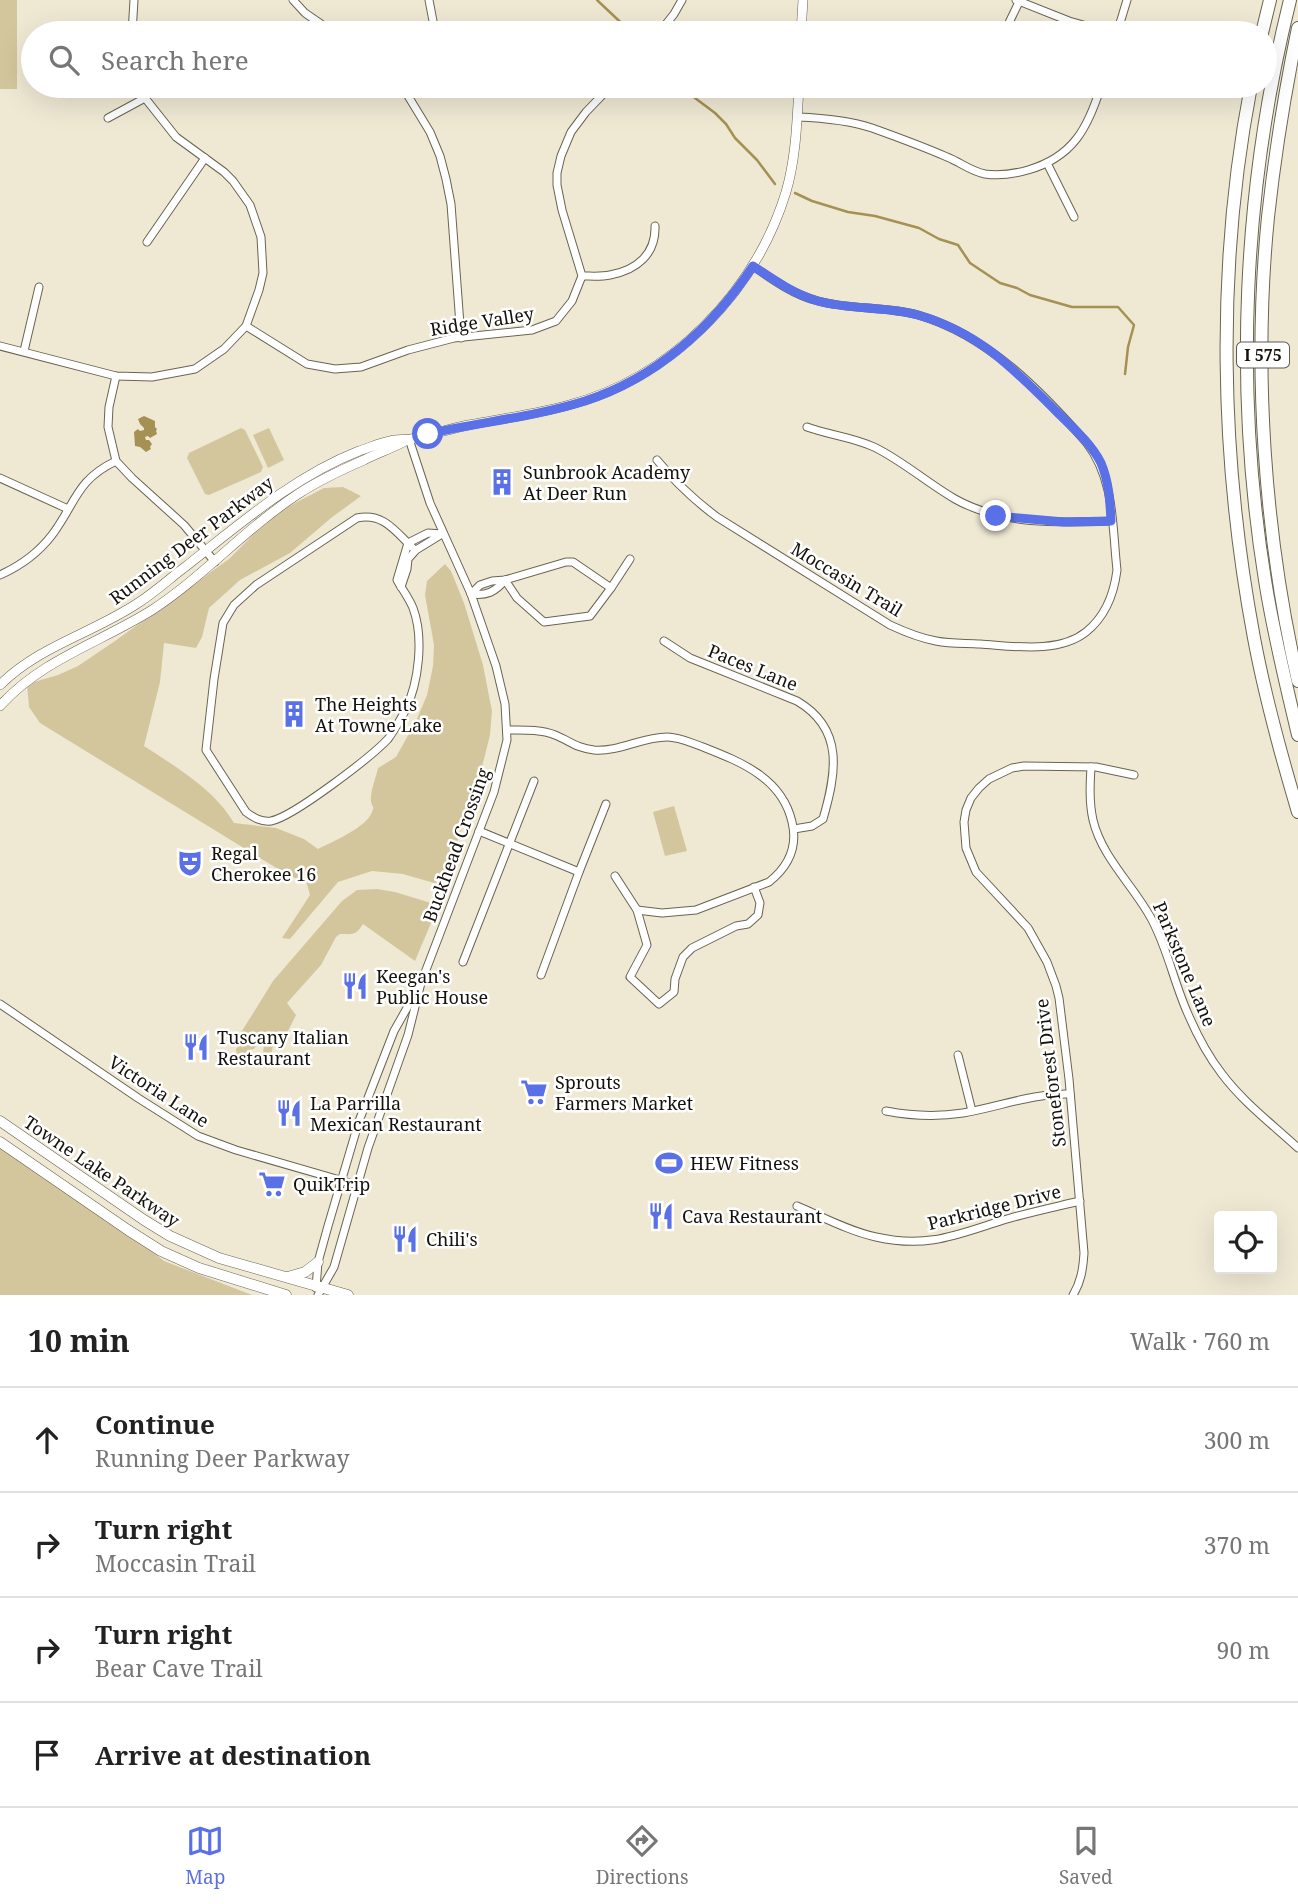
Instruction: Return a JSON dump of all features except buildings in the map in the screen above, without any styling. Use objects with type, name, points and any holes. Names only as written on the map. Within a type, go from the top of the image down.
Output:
[{"type":"highway","points":[[1265,21],[1270,0]]},
{"type":"highway","points":[[1277,58],[1290,0]]},
{"type":"highway","name":"I 575","points":[[1298,29],[1274,165],[1267,234],[1262,345],[1270,514],[1283,610],[1298,681]]},
{"type":"highway","name":"I 575","points":[[1249,98],[1240,156],[1229,268],[1227,344],[1231,470],[1254,639],[1274,729],[1298,812]]},
{"type":"highway","points":[[1270,98],[1252,230],[1248,350],[1251,446],[1258,530],[1272,624],[1298,735]]},
{"type":"main road","name":"Towne Lake Parkway","points":[[0,1121],[170,1236],[219,1258],[288,1277],[318,1291],[348,1295]]},
{"type":"main road","name":"Towne Lake Parkway","points":[[0,1142],[161,1251],[199,1268],[286,1295]]},
{"type":"main road","points":[[288,1277],[305,1272],[318,1262]]},
{"type":"street","points":[[133,21],[134,0]]},
{"type":"street","points":[[293,0],[317,21]]},
{"type":"street","points":[[429,0],[433,21]]},
{"type":"street","points":[[668,21],[682,0]]},
{"type":"street","points":[[802,21],[803,0]]},
{"type":"street","points":[[1119,21],[1127,0]]},
{"type":"street","points":[[1009,21],[1018,1],[1069,21]]},
{"type":"street","points":[[0,346],[116,376],[152,377],[195,369],[224,349],[246,326],[263,273],[261,237],[250,205],[224,172],[177,136],[145,98],[108,118]]},
{"type":"street","points":[[409,98],[430,131],[446,179],[451,205],[461,338]]},
{"type":"street","points":[[599,98],[571,131],[557,173],[562,210],[582,276],[608,276],[643,260],[655,238],[655,226]]},
{"type":"street","name":"Running Deer Parkway","points":[[0,685],[33,658],[112,619],[139,602],[283,491],[319,469],[391,440],[409,439],[568,406],[599,396],[626,383],[668,357],[704,327],[753,266],[786,193],[794,156],[799,98]]},
{"type":"street","points":[[798,117],[859,124],[985,174],[1010,174],[1057,159],[1083,130],[1097,98]]},
{"type":"street","points":[[147,242],[205,158]]},
{"type":"street","points":[[1047,163],[1074,218]]},
{"type":"street","name":"Moccasin Trail","points":[[657,460],[676,483],[717,517],[890,625],[913,635],[939,642],[1046,645],[1073,639],[1085,633],[1101,618],[1107,607],[1117,570],[1108,484],[1095,453],[1042,397],[985,346],[950,327],[893,310],[811,299],[791,291],[753,266]]},
{"type":"street","name":"Ridge Valley","points":[[246,326],[307,364],[335,369],[361,367],[408,350],[454,338],[543,328],[556,321],[572,301],[582,276]]},
{"type":"street","points":[[24,351],[40,287]]},
{"type":"street","points":[[116,376],[108,407],[108,427],[116,461],[184,525],[215,562]]},
{"type":"street","points":[[807,427],[872,447],[951,497],[974,509],[996,516],[1064,522],[1111,521]]},
{"type":"street","name":"Running Deer Parkway","points":[[0,706],[38,672],[108,636],[177,593],[298,494],[409,439]]},
{"type":"street","name":"Buckhead Crossing","points":[[318,1291],[334,1267],[377,1121],[408,1035],[421,983],[498,780],[505,752],[507,730],[500,678],[471,594],[442,534],[425,490],[409,439]]},
{"type":"street","points":[[0,575],[39,549],[52,534],[81,487],[102,468],[116,461]]},
{"type":"street","points":[[0,478],[68,509]]},
{"type":"street","points":[[415,550],[408,544],[387,522],[366,516],[358,518],[256,586],[234,605],[223,623],[206,750],[246,812],[255,819],[274,821],[290,813],[366,759],[389,737],[406,709],[419,655],[419,629],[412,606],[397,580],[408,544],[428,533],[442,534]]},
{"type":"street","points":[[401,587],[408,559],[415,550],[442,534]]},
{"type":"street","points":[[506,580],[517,598],[544,622],[590,616],[631,559]]},
{"type":"street","points":[[471,594],[480,585],[565,562],[573,562],[611,588]]},
{"type":"street","name":"Paces Lane","points":[[664,641],[690,658],[797,701],[808,708],[825,727],[834,751],[830,796],[823,819],[812,826],[794,829]]},
{"type":"street","points":[[507,730],[554,734],[577,746],[602,750],[664,737],[677,738],[731,758],[759,772],[782,797],[794,829],[792,852],[787,864],[769,882],[696,910],[662,913],[637,910]]},
{"type":"street","name":"Stoneforest Drive","points":[[1073,1295],[1080,1280],[1084,1253],[1059,998],[1052,974],[1028,928],[976,872],[965,848],[964,822],[971,798],[979,788],[1000,773],[1024,766],[1091,767],[1134,775]]},
{"type":"street","name":"Parkstone Lane","points":[[1091,767],[1091,809],[1097,834],[1151,918],[1163,942],[1186,1012],[1199,1038],[1220,1073],[1237,1092],[1298,1148]]},
{"type":"street","points":[[463,962],[534,781]]},
{"type":"street","points":[[541,975],[606,804]]},
{"type":"street","points":[[479,831],[579,872]]},
{"type":"street","points":[[615,876],[637,910],[647,945],[631,977],[659,1004],[674,992],[675,979],[684,957],[692,948],[736,926],[748,924],[758,915],[761,903],[754,887]]},
{"type":"street","name":"Buckhead Crossing","points":[[318,1291],[318,1262],[340,1180],[373,1082],[394,1031],[421,983]]},
{"type":"street","name":"Victoria Lane","points":[[0,1004],[198,1136],[357,1185]]},
{"type":"street","points":[[958,1055],[972,1111]]},
{"type":"street","points":[[886,1111],[929,1116],[972,1111],[1050,1094],[1070,1094]]},
{"type":"street","name":"Parkridge Drive","points":[[797,1206],[866,1234],[891,1240],[917,1241],[955,1237],[1005,1220],[1080,1201]]},
{"type":"shaded area","points":[[0,0],[17,0],[17,89],[0,89]]},
{"type":"shaded area","points":[[144,416],[155,421],[157,429],[157,434],[150,438],[145,437],[152,444],[151,449],[146,452],[135,446],[134,432],[138,429],[144,430],[138,419]]},
{"type":"shaded area","points":[[241,428],[245,430],[263,467],[261,472],[209,495],[205,494],[187,458],[189,453]]},
{"type":"shaded area","points":[[269,428],[284,460],[268,468],[253,435]]},
{"type":"shaded area","points":[[343,487],[361,496],[290,553],[240,580],[209,608],[202,637],[196,648],[164,643],[160,682],[144,746],[205,789],[234,823],[276,828],[304,839],[318,849],[348,834],[369,818],[373,808],[371,793],[378,768],[396,757],[427,695],[434,645],[425,595],[427,581],[445,564],[451,571],[464,603],[483,665],[492,711],[490,735],[476,791],[441,885],[403,874],[372,871],[338,882],[290,939],[282,938],[310,895],[307,884],[283,872],[40,723],[29,707],[27,684],[78,666],[115,641],[229,559],[274,514],[324,488]]},
{"type":"shaded area","points":[[674,806],[687,851],[665,856],[653,812]]},
{"type":"shaded area","points":[[377,889],[431,903],[434,916],[415,961],[363,924],[354,933],[340,934],[321,965],[287,1003],[296,1015],[282,1043],[275,1037],[269,1059],[263,1054],[264,1043],[260,1040],[254,1049],[245,1053],[247,1060],[237,1065],[236,1049],[239,1045],[233,1041],[273,981],[342,901],[357,890]]},
{"type":"shaded area","points":[[0,1144],[101,1210],[164,1261],[252,1295],[0,1295]]},
{"type":"waterway","points":[[597,0],[619,21]]},
{"type":"waterway","points":[[695,98],[726,124],[775,184]]},
{"type":"waterway","points":[[795,193],[848,212],[919,228],[958,245],[970,263],[1000,283],[1030,295],[1072,307],[1118,307],[1134,325],[1125,374]]},
{"type":"place","name":"Sunbrook Academy At Deer Run","points":[[502,482]]},
{"type":"place","name":"The Heights At Towne Lake","points":[[294,714]]},
{"type":"place","name":"Regal Cherokee 16","points":[[190,863]]},
{"type":"place","name":"Keegan's Public House","points":[[355,986]]},
{"type":"place","name":"Tuscany Italian Restaurant","points":[[196,1047]]},
{"type":"place","name":"Sprouts Farmers Market","points":[[534,1092]]},
{"type":"place","name":"La Parrilla Mexican Restaurant","points":[[289,1113]]},
{"type":"place","name":"HEW Fitness","points":[[669,1163]]},
{"type":"place","name":"QuikTrip","points":[[272,1184]]},
{"type":"place","name":"Cava Restaurant","points":[[661,1216]]},
{"type":"place","name":"Chili's","points":[[405,1239]]},
{"type":"route","points":[[428,434],[568,406],[599,396],[626,383],[668,357],[704,327],[753,266],[791,291],[811,299],[918,316],[936,321],[974,339],[1020,376],[1077,431],[1095,453],[1108,484],[1111,521],[1064,522],[996,516]]}]
